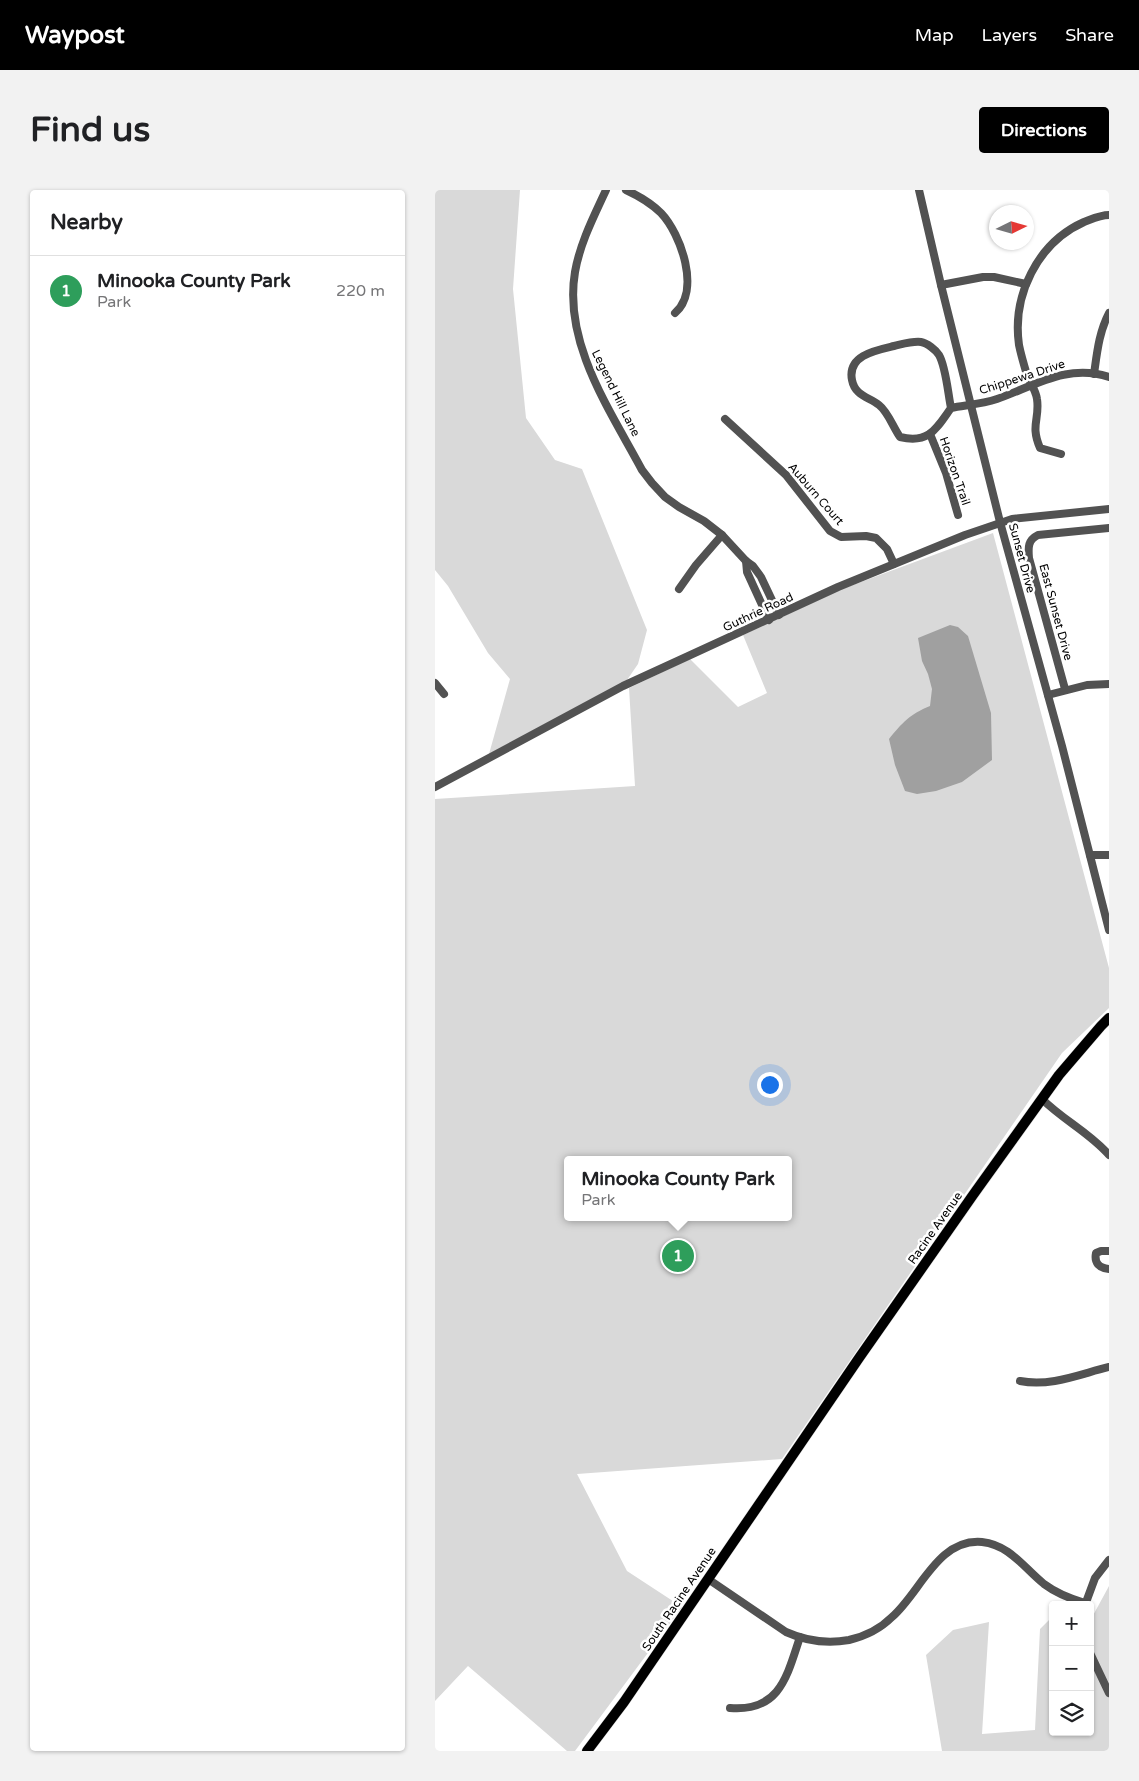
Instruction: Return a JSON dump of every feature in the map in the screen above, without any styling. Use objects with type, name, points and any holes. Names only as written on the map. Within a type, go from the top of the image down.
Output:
[{"type":"main road","name":"Racine Avenue","points":[[789,1459],[1042,1099],[1073,1057],[1109,1018]]},
{"type":"main road","name":"South Racine Avenue","points":[[587,1751],[624,1702],[789,1459]]},
{"type":"street","name":"Legend Hill Lane","points":[[607,190],[586,235],[575,270],[573,300],[578,341],[587,366],[642,470],[652,483],[665,497],[722,535],[746,561],[757,569],[779,615]]},
{"type":"street","points":[[626,190],[664,210],[680,242],[687,283],[683,306],[675,313]]},
{"type":"street","name":"Sunset Drive","points":[[919,190],[1000,522],[1048,695],[1109,930]]},
{"type":"street","points":[[1061,454],[1040,448],[1034,432],[1038,400],[1024,366],[1019,346],[1018,326],[1021,298],[1036,263],[1058,238],[1080,224],[1096,217],[1109,215]]},
{"type":"street","points":[[941,285],[983,277],[995,277],[1026,284]]},
{"type":"street","points":[[1094,374],[1098,347],[1109,312]]},
{"type":"street","name":"Horizon Trail","points":[[909,342],[921,342],[930,346],[939,355],[951,408],[930,434],[913,440],[900,437],[880,405],[864,398],[861,394],[852,381],[851,370],[860,358],[869,352],[909,342]]},
{"type":"street","name":"Chippewa Drive","points":[[971,406],[1069,372],[1109,377]]},
{"type":"street","points":[[951,408],[971,406]]},
{"type":"street","name":"Auburn Court","points":[[725,419],[786,475],[830,531],[841,537],[866,536],[876,538],[887,549],[894,564]]},
{"type":"street","name":"Horizon Trail","points":[[930,434],[946,473],[958,515]]},
{"type":"street","name":"Guthrie Road","points":[[435,787],[593,702],[838,587],[1000,522],[1064,512],[1109,509]]},
{"type":"street","name":"East Sunset Drive","points":[[1065,689],[1029,558],[1030,540],[1038,535],[1109,528]]},
{"type":"street","points":[[679,590],[696,565],[722,535]]},
{"type":"street","name":"Legend Hill Lane","points":[[746,561],[747,572],[769,620]]},
{"type":"street","points":[[756,592],[766,588]]},
{"type":"street","points":[[435,683],[444,694]]},
{"type":"street","points":[[1048,695],[1065,689],[1087,685],[1109,684]]},
{"type":"street","points":[[1090,855],[1109,855]]},
{"type":"street","points":[[1042,1099],[1055,1112],[1109,1155]]},
{"type":"street","points":[[1109,1251],[1096,1253],[1095,1259],[1097,1264],[1109,1269]]},
{"type":"street","points":[[1020,1381],[1048,1383],[1109,1367]]},
{"type":"street","points":[[708,1579],[776,1626],[800,1637],[813,1640],[840,1641],[865,1635],[885,1624],[900,1610],[945,1555],[960,1546],[974,1542],[983,1542],[1005,1550],[1049,1587],[1078,1601]]},
{"type":"street","points":[[1086,1601],[1095,1578],[1109,1560]]},
{"type":"street","points":[[730,1708],[754,1707],[773,1696],[788,1672],[800,1637]]},
{"type":"street","points":[[1094,1661],[1109,1693]]},
{"type":"shaded area","points":[[435,190],[520,190],[513,289],[526,418],[555,460],[582,469],[647,630],[638,664],[627,680],[489,754],[510,679],[488,653],[448,586],[435,570]]},
{"type":"shaded area","points":[[993,533],[1109,968],[1109,1008],[1062,1053],[782,1459],[577,1474],[627,1571],[682,1607],[575,1751],[567,1751],[468,1666],[435,1701],[435,799],[635,786],[629,688],[690,659],[738,707],[767,693],[743,635],[842,589]]},
{"type":"shaded area","points":[[950,625],[958,627],[968,636],[991,713],[992,760],[962,782],[936,791],[917,794],[905,791],[895,765],[889,739],[907,720],[917,712],[930,706],[932,689],[922,661],[918,638]]},
{"type":"shaded area","points":[[1109,1586],[1109,1751],[942,1751],[926,1655],[953,1630],[989,1622],[982,1734],[1035,1730],[1040,1629],[1049,1620],[1049,1736],[1094,1736],[1094,1614]]},
{"type":"place","name":"Minooka County Park","points":[[678,1256]]}]
